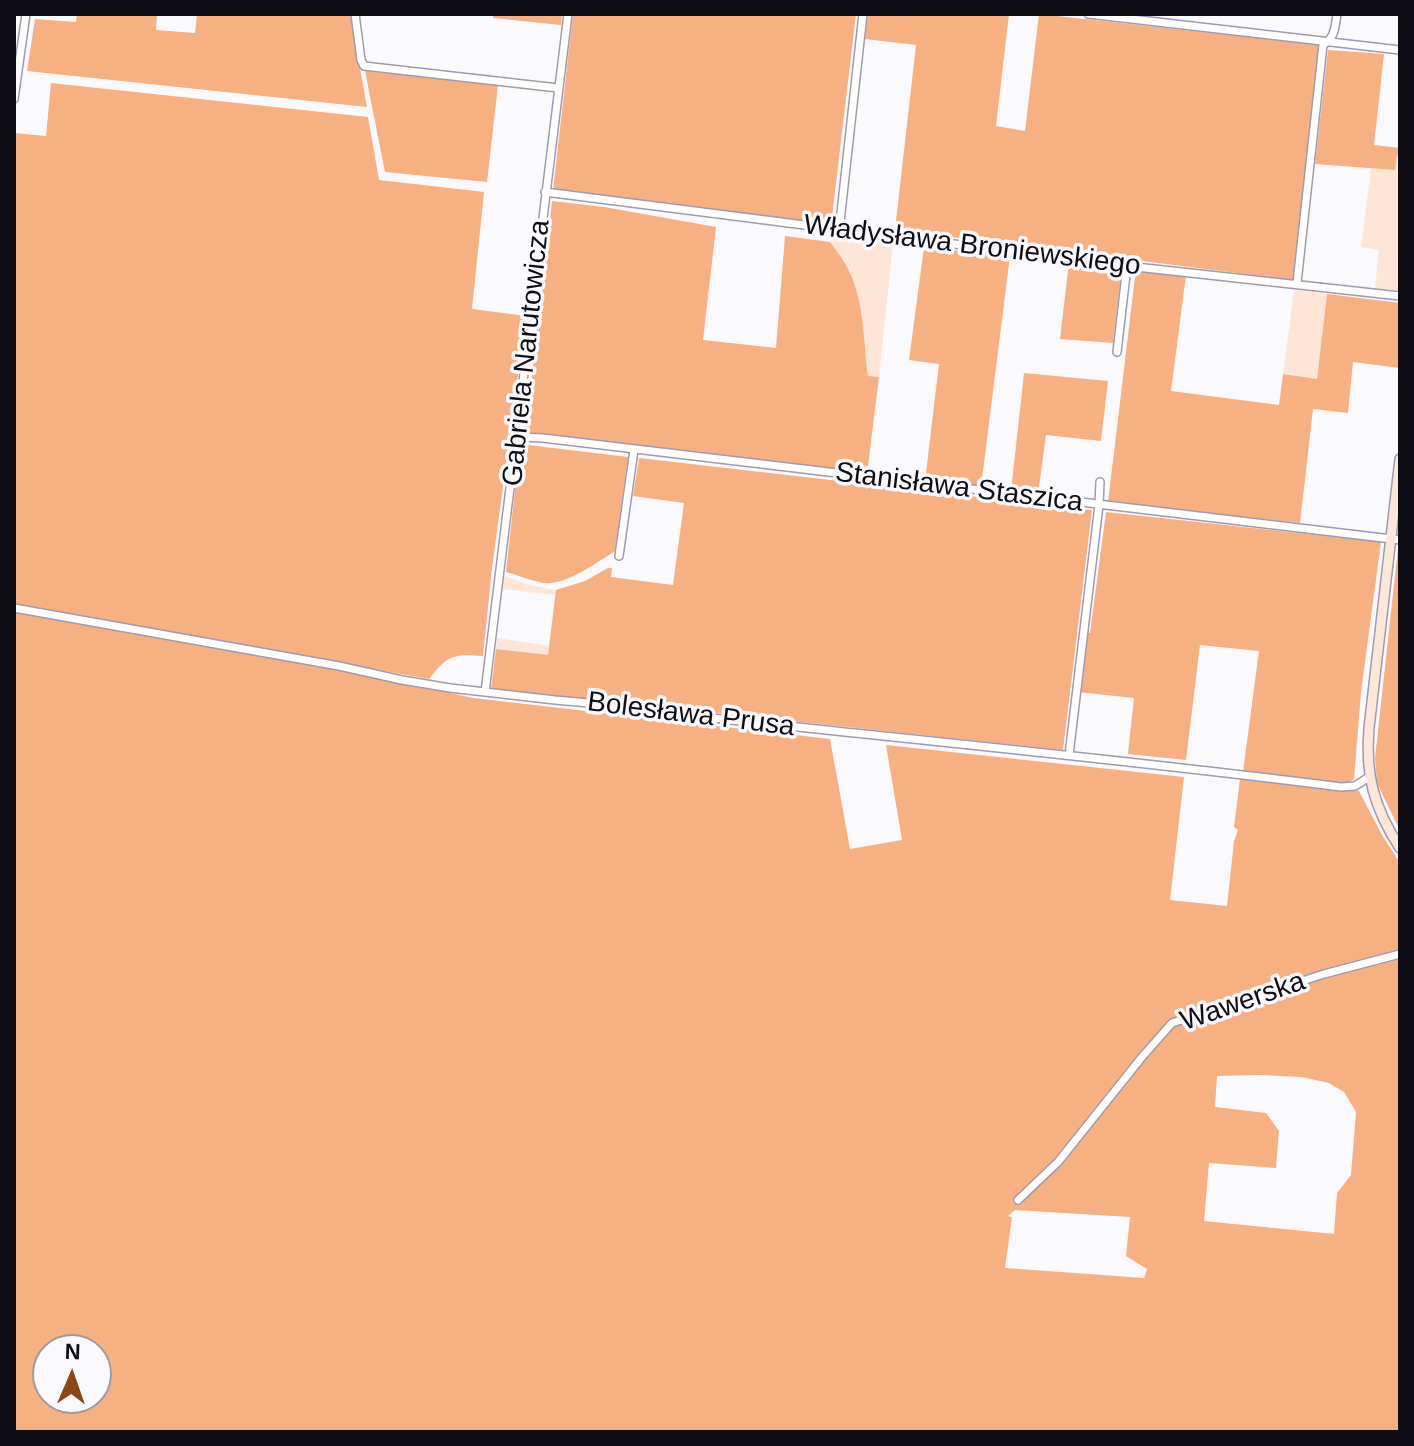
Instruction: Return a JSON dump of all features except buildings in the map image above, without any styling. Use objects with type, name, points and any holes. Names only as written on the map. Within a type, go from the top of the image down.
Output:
[{"type":"street","points":[[14,99],[26,14]]},
{"type":"street","points":[[355,14],[364,66],[558,88]]},
{"type":"street","name":"Gabriela Narutowicza","points":[[485,692],[568,14]]},
{"type":"street","points":[[839,231],[863,14]]},
{"type":"street","points":[[1088,14],[1160,18],[1400,50]]},
{"type":"street","points":[[1297,283],[1323,45],[1334,33],[1337,14]]},
{"type":"street","name":"Władysława Broniewskiego","points":[[545,192],[839,231],[1400,296]]},
{"type":"street","points":[[1117,352],[1127,266]]},
{"type":"street","name":"Stanisława Staszica","points":[[517,437],[1395,540]]},
{"type":"street","points":[[619,556],[634,450]]},
{"type":"street","points":[[1400,459],[1395,540],[1367,758],[1369,777],[1380,812],[1400,848]]},
{"type":"street","points":[[1069,755],[1100,482]]},
{"type":"street","name":"Bolesława Prusa","points":[[14,608],[402,680],[485,692],[1341,787],[1355,786],[1369,777]]},
{"type":"street","name":"Wawerska","points":[[1018,1200],[1058,1162],[1172,1023],[1324,974],[1400,954]]},
{"type":"shaded area","points":[[77,14],[157,14],[156,30],[195,33],[197,14],[350,14],[367,107],[27,71],[35,19],[76,22]]},
{"type":"shaded area","points":[[494,14],[562,14],[561,25],[493,18]]},
{"type":"shaded area","points":[[573,14],[856,14],[831,225],[553,190]]},
{"type":"shaded area","points":[[868,14],[1009,14],[996,126],[1025,131],[1039,14],[1319,45],[1293,280],[895,230],[916,45],[865,39]]},
{"type":"shaded area","points":[[1328,50],[1384,54],[1374,145],[1400,148],[1395,170],[1315,164]]},
{"type":"shaded area","points":[[365,71],[498,85],[487,182],[385,172]]},
{"type":"shaded area","points":[[51,83],[368,117],[379,180],[484,192],[472,309],[526,316],[483,656],[452,658],[429,679],[14,605],[14,133],[46,136]]},
{"type":"shaded area","points":[[1397,155],[1400,155],[1400,291],[1375,289],[1379,250],[1361,247],[1371,168],[1394,170]]},
{"type":"shaded area","points":[[552,201],[716,227],[703,340],[776,348],[785,236],[830,242],[848,269],[858,295],[868,376],[879,377],[867,474],[525,434]]},
{"type":"shaded area","points":[[845,236],[893,243],[879,377],[868,377],[857,292],[830,242]]},
{"type":"shaded area","points":[[924,247],[1010,256],[981,487],[925,481],[939,364],[909,360]]},
{"type":"shaded area","points":[[1069,262],[1122,268],[1113,343],[1060,339]]},
{"type":"shaded area","points":[[1136,269],[1186,275],[1171,391],[1279,405],[1283,374],[1317,379],[1327,294],[1400,303],[1400,368],[1353,362],[1348,413],[1313,409],[1300,523],[1108,502]]},
{"type":"shaded area","points":[[1294,290],[1327,294],[1317,379],[1283,374]]},
{"type":"shaded area","points":[[1024,373],[1108,381],[1101,441],[1046,435],[1038,494],[1011,491]]},
{"type":"shaded area","points":[[520,444],[628,457],[615,551],[562,581],[544,583],[506,572]]},
{"type":"shaded area","points":[[639,458],[1092,510],[1063,750],[491,689],[496,649],[548,655],[556,590],[585,581],[608,568],[612,568],[611,577],[673,585],[684,503],[633,496]]},
{"type":"shaded area","points":[[1106,512],[1381,542],[1361,692],[1354,779],[1346,784],[1243,772],[1259,651],[1200,645],[1186,760],[1128,754],[1134,698],[1078,692],[1085,632],[1090,633]]},
{"type":"shaded area","points":[[1398,548],[1400,831],[1377,783],[1375,758]]},
{"type":"shaded area","points":[[504,576],[556,590],[555,595],[502,589]]},
{"type":"shaded area","points":[[14,612],[343,669],[473,698],[830,739],[850,849],[902,840],[886,745],[1184,777],[1170,900],[1227,906],[1238,830],[1234,827],[1240,779],[1359,791],[1400,863],[1400,1432],[14,1432]],"holes":[[[1217,1076],[1302,1077],[1329,1083],[1344,1092],[1356,1112],[1351,1175],[1337,1193],[1334,1234],[1204,1221],[1209,1163],[1276,1168],[1279,1131],[1266,1113],[1215,1107]],[[1015,1210],[1130,1217],[1126,1256],[1147,1269],[1144,1278],[1005,1268],[1012,1217],[1008,1216]]]},
{"type":"shaded area","points":[[497,638],[549,646],[548,656],[496,649]]}]
